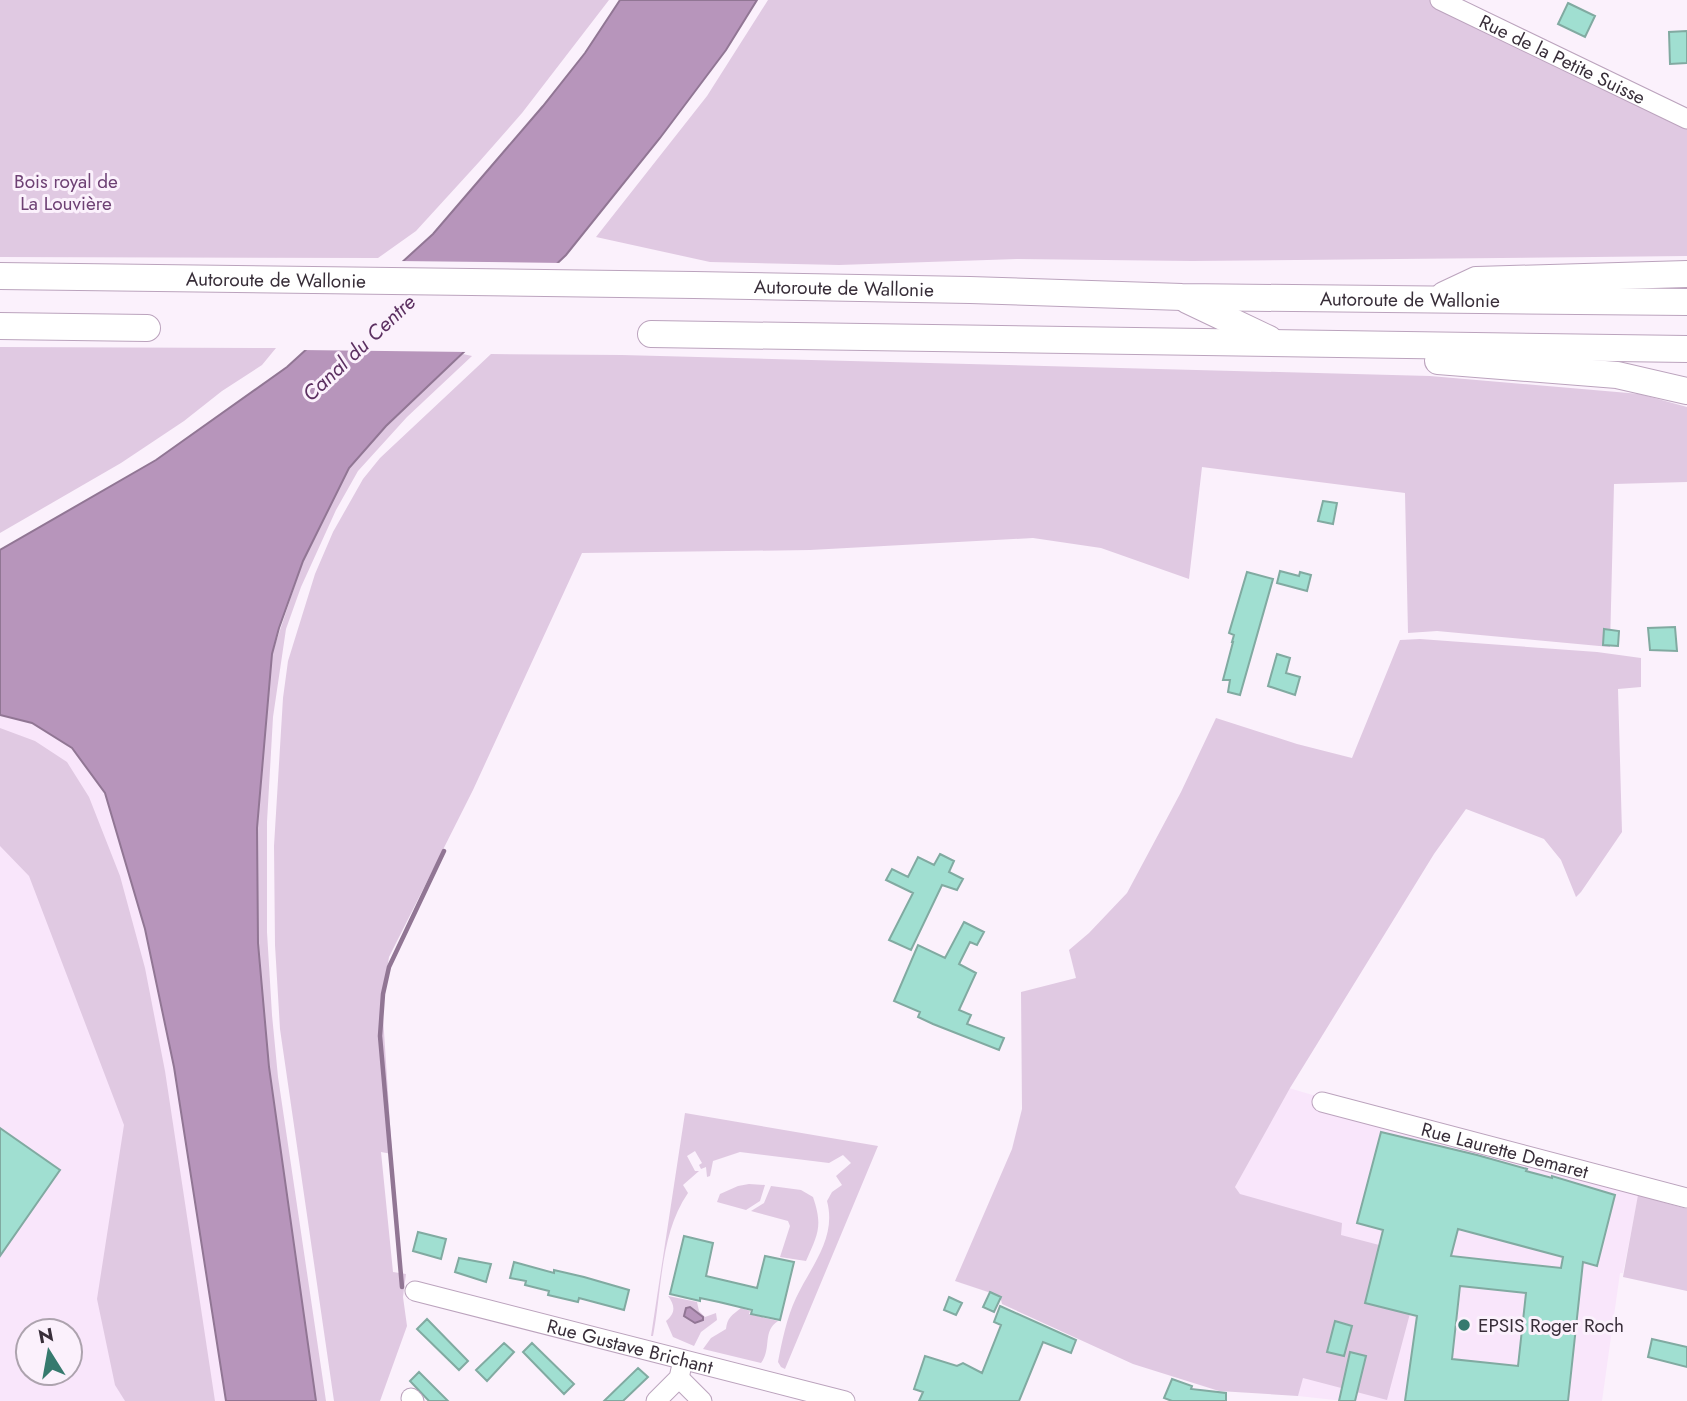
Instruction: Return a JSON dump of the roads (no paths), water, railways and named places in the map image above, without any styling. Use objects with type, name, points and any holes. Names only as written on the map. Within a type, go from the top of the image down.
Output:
[{"type":"highway","points":[[1436,298],[1476,281],[1687,274]]},
{"type":"highway","name":"Autoroute de Wallonie","points":[[0,276],[694,285],[1182,297],[1687,302]]},
{"type":"highway","points":[[1182,297],[1277,343],[1450,363],[1617,375],[1687,391]]},
{"type":"highway","points":[[0,326],[148,328]]},
{"type":"highway","points":[[651,334],[1687,349]]},
{"type":"street","name":"Rue de la Petite Suisse","points":[[1440,0],[1687,119]]},
{"type":"street","name":"Rue Laurette Demaret","points":[[1322,1102],[1687,1198]]},
{"type":"street","name":"Rue Gustave Brichant","points":[[415,1291],[681,1369],[845,1401]]},
{"type":"street","points":[[656,1401],[681,1369],[702,1401]]},
{"type":"water","name":"Canal du Centre","points":[[620,0],[757,0],[726,50],[660,138],[566,255],[386,426],[349,468],[303,561],[279,628],[272,654],[257,828],[258,943],[269,1067],[316,1401],[226,1401],[174,1067],[145,929],[105,793],[72,748],[32,723],[0,715],[0,550],[156,460],[287,367],[433,234],[543,106],[585,53]]},
{"type":"water","points":[[690,1307],[703,1317],[703,1320],[695,1323],[684,1316],[686,1308]]},
{"type":"waterway","points":[[402,1287],[380,1036],[383,994],[389,967],[444,851]]},
{"type":"place","name":"EPSIS Roger Roch","points":[[1464,1325]]},
{"type":"park label","name":"Bois royal de La Louvière","points":[[66,192]]}]
